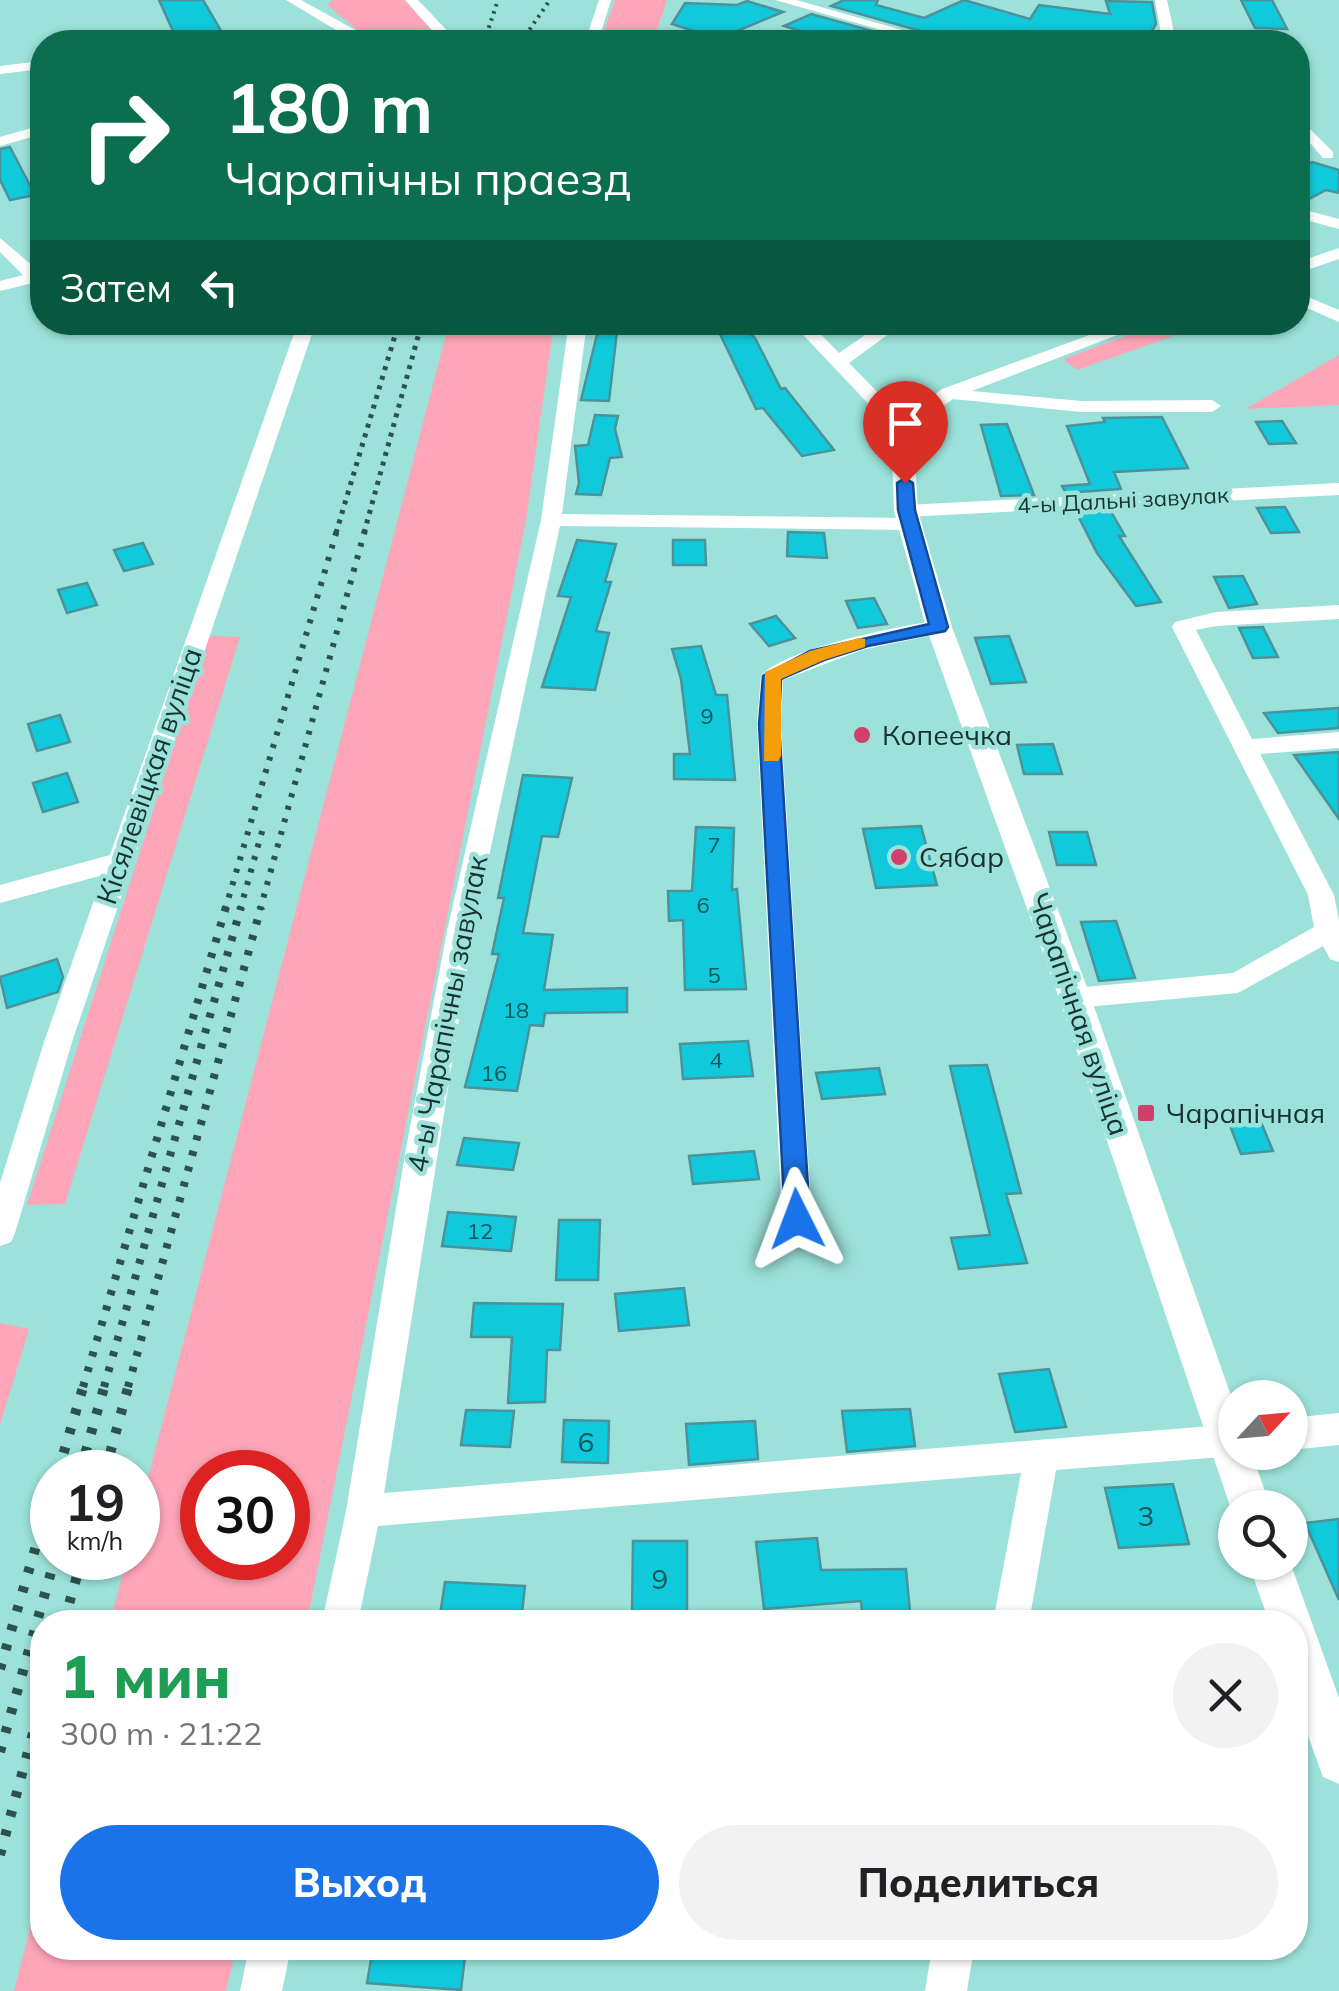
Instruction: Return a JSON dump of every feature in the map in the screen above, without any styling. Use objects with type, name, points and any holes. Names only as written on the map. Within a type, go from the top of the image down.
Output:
[{"type":"street","points":[[292,0],[344,30]]},
{"type":"street","points":[[411,0],[440,30]]},
{"type":"street","points":[[595,30],[605,0]]},
{"type":"street","points":[[781,0],[893,30]]},
{"type":"street","points":[[1161,0],[1167,30]]},
{"type":"street","points":[[0,70],[30,67]]},
{"type":"street","points":[[23,68],[30,73]]},
{"type":"street","points":[[0,142],[30,133]]},
{"type":"street","points":[[1310,133],[1334,157]]},
{"type":"street","points":[[1310,150],[1334,157]]},
{"type":"street","points":[[1310,216],[1339,224]]},
{"type":"street","points":[[0,243],[30,272]]},
{"type":"street","points":[[1310,264],[1339,253]]},
{"type":"street","points":[[0,286],[30,278]]},
{"type":"street","points":[[1310,304],[1339,318]]},
{"type":"street","name":"Кісялевіцкая вуліца","points":[[0,1232],[120,861],[302,335]]},
{"type":"street","name":"4-ы Чарапічны завулак","points":[[343,1610],[364,1512],[420,1154],[457,949],[551,520],[576,335]]},
{"type":"street","points":[[811,335],[902,428],[949,393],[1107,335]]},
{"type":"street","points":[[836,362],[877,335]]},
{"type":"street","points":[[949,393],[1048,406],[1134,410],[1212,406]]},
{"type":"street","name":"Чарапічная вуліца","points":[[902,428],[908,517],[939,627],[1218,1406]]},
{"type":"street","name":"4-ы Дальні завулак","points":[[908,517],[1339,489]]},
{"type":"street","points":[[551,520],[908,517]]},
{"type":"street","points":[[1074,998],[1238,983],[1333,942],[1330,894],[1183,627],[1216,619],[1339,612]]},
{"type":"street","points":[[797,1219],[769,724],[772,676],[849,646],[939,627]]},
{"type":"street","points":[[1246,747],[1339,740]]},
{"type":"street","points":[[0,894],[120,861]]},
{"type":"street","points":[[1308,1433],[1339,1430]]},
{"type":"street","points":[[364,1512],[1218,1441]]},
{"type":"street","points":[[1014,1610],[1041,1458]]},
{"type":"street","points":[[1275,1580],[1286,1610]]},
{"type":"street","points":[[1308,1673],[1339,1761]]},
{"type":"street","points":[[261,1991],[267,1960]]},
{"type":"street","points":[[946,1991],[951,1960]]},
{"type":"shaded area","points":[[335,0],[405,0],[431,30],[358,30],[326,4]]},
{"type":"shaded area","points":[[615,0],[667,0],[657,30],[604,30]]},
{"type":"shaded area","points":[[446,335],[552,335],[526,520],[309,1610],[113,1610],[121,1580],[160,1580],[160,1450],[155,1450]]},
{"type":"shaded area","points":[[1129,335],[1177,335],[1077,370],[1063,359]]},
{"type":"shaded area","points":[[1339,355],[1339,405],[1245,409]]},
{"type":"shaded area","points":[[209,636],[240,637],[65,1204],[27,1205]]},
{"type":"shaded area","points":[[0,1323],[29,1329],[0,1425]]},
{"type":"shaded area","points":[[30,1929],[30,1960],[233,1960],[226,1991],[14,1991]]},
{"type":"building","points":[[159,0],[203,0],[221,30],[172,30]]},
{"type":"building","points":[[844,0],[878,0],[876,5],[924,18],[964,0],[1030,19],[1039,5],[1110,14],[1106,1],[1152,2],[1156,24],[1152,30],[917,30],[831,6]]},
{"type":"building","points":[[1241,0],[1272,0],[1287,29],[1255,28]]},
{"type":"building","points":[[747,1],[783,12],[740,30],[690,30],[672,24],[685,3],[737,5]]},
{"type":"building","points":[[811,14],[869,30],[798,30],[784,26]]},
{"type":"building","points":[[10,147],[30,185],[30,196],[10,200],[0,180],[0,149]]},
{"type":"building","points":[[1310,163],[1339,170],[1339,193],[1326,190],[1310,199]]},
{"type":"building","points":[[597,335],[617,335],[609,401],[581,400]]},
{"type":"building","points":[[720,335],[755,338],[781,389],[785,388],[834,450],[802,456],[763,408],[756,409]]},
{"type":"building","points":[[595,415],[618,416],[615,429],[622,457],[610,458],[601,495],[576,494],[579,483],[575,446],[588,445]]},
{"type":"building","points":[[1162,417],[1188,468],[1114,472],[1121,489],[1066,493],[1062,486],[1090,484],[1067,426],[1105,422],[1103,418]]},
{"type":"building","points":[[1282,421],[1296,443],[1269,444],[1256,422]]},
{"type":"building","points":[[1007,424],[1034,495],[1001,496],[981,425]]},
{"type":"building","points":[[1285,507],[1299,532],[1271,533],[1257,508]]},
{"type":"building","points":[[1110,510],[1125,536],[1119,536],[1161,602],[1136,606],[1097,553],[1076,512]]},
{"type":"building","points":[[788,532],[824,533],[827,558],[787,556]]},
{"type":"building","points":[[577,540],[616,544],[605,582],[611,582],[596,631],[609,633],[595,690],[542,687],[571,597],[558,596]]},
{"type":"building","points":[[673,540],[705,540],[706,565],[673,565]]},
{"type":"building","points":[[143,543],[153,564],[124,571],[114,550]]},
{"type":"building","points":[[1243,576],[1257,604],[1229,608],[1214,577]]},
{"type":"building","points":[[87,583],[97,605],[67,613],[58,590]]},
{"type":"building","points":[[874,598],[887,624],[858,628],[846,601]]},
{"type":"building","points":[[776,616],[795,638],[769,646],[750,624]]},
{"type":"building","points":[[1263,627],[1278,657],[1253,658],[1239,628]]},
{"type":"building","points":[[1009,636],[1026,682],[991,684],[975,638]]},
{"type":"building","points":[[701,646],[716,695],[727,695],[735,780],[674,779],[674,754],[690,754],[681,679],[672,649]]},
{"type":"building","points":[[1339,708],[1339,728],[1278,733],[1264,713]]},
{"type":"building","points":[[60,715],[70,742],[37,751],[28,724]]},
{"type":"building","points":[[1053,744],[1062,774],[1024,774],[1017,745]]},
{"type":"building","points":[[1339,752],[1339,819],[1294,755]]},
{"type":"building","points":[[67,773],[78,802],[43,812],[33,783]]},
{"type":"building","points":[[523,775],[572,778],[558,837],[542,836],[523,933],[553,935],[544,990],[627,988],[627,1012],[545,1013],[543,1026],[530,1025],[517,1091],[465,1087],[499,954],[492,954],[504,898],[498,898]]},
{"type":"building","name":"Сябар","points":[[921,826],[937,885],[876,888],[863,829]]},
{"type":"building","points":[[696,827],[734,828],[732,890],[737,889],[746,989],[685,990],[683,920],[669,921],[668,891],[692,891]]},
{"type":"building","points":[[1049,832],[1087,832],[1096,865],[1057,865]]},
{"type":"building","points":[[1116,921],[1135,978],[1099,981],[1081,922]]},
{"type":"building","points":[[57,959],[63,977],[58,992],[7,1008],[0,977]]},
{"type":"building","points":[[748,1041],[753,1076],[683,1079],[680,1044]]},
{"type":"building","points":[[987,1065],[1021,1193],[1006,1194],[1027,1263],[959,1269],[951,1238],[990,1235],[950,1066]]},
{"type":"building","points":[[879,1068],[885,1094],[822,1099],[816,1073]]},
{"type":"building","points":[[1258,1115],[1273,1151],[1241,1154],[1227,1118]]},
{"type":"building","points":[[464,1138],[519,1143],[513,1170],[457,1165]]},
{"type":"building","points":[[754,1151],[759,1179],[693,1184],[689,1156]]},
{"type":"building","points":[[448,1212],[516,1217],[511,1251],[442,1246]]},
{"type":"building","points":[[559,1220],[600,1220],[598,1280],[556,1280]]},
{"type":"building","points":[[684,1288],[689,1325],[619,1331],[615,1294]]},
{"type":"building","points":[[474,1303],[563,1304],[560,1350],[547,1350],[545,1402],[508,1403],[512,1337],[471,1337]]},
{"type":"building","points":[[1049,1369],[1066,1427],[1015,1432],[999,1374]]},
{"type":"building","points":[[910,1409],[915,1446],[847,1452],[842,1411]]},
{"type":"building","points":[[466,1410],[514,1411],[510,1447],[461,1445]]},
{"type":"building","points":[[564,1420],[609,1421],[608,1463],[562,1462]]},
{"type":"building","points":[[755,1421],[758,1459],[689,1465],[686,1424]]},
{"type":"building","points":[[1173,1484],[1189,1544],[1119,1548],[1105,1488]]},
{"type":"building","points":[[1339,1519],[1339,1600],[1308,1530],[1308,1523]]},
{"type":"building","points":[[817,1538],[821,1570],[906,1569],[910,1610],[862,1610],[861,1601],[764,1609],[756,1542]]},
{"type":"building","points":[[633,1541],[687,1541],[687,1610],[632,1610]]},
{"type":"building","points":[[445,1582],[525,1586],[522,1610],[441,1610]]},
{"type":"building","points":[[371,1960],[465,1960],[461,1990],[367,1983]]},
{"type":"railway","points":[[488,30],[498,0]]},
{"type":"railway","points":[[529,30],[550,0]]},
{"type":"railway","points":[[336,533],[395,335]]},
{"type":"railway","points":[[364,533],[418,335]]},
{"type":"railway","points":[[225,910],[337,530]]},
{"type":"railway","points":[[260,910],[365,530]]},
{"type":"railway","points":[[240,910],[263,828]]},
{"type":"railway","points":[[83,1387],[226,907]]},
{"type":"railway","points":[[104,1387],[241,907]]},
{"type":"railway","points":[[128,1387],[261,907]]},
{"type":"railway","points":[[64,1450],[84,1384]]},
{"type":"railway","points":[[86,1450],[105,1384]]},
{"type":"railway","points":[[111,1450],[129,1384]]},
{"type":"railway","points":[[0,1669],[30,1566]]},
{"type":"railway","points":[[40,1610],[49,1580]]},
{"type":"railway","points":[[67,1610],[76,1580]]},
{"type":"railway","points":[[0,1752],[30,1646]]},
{"type":"railway","points":[[0,1855],[30,1744]]},
{"type":"slow traffic","points":[[771,756],[772,676],[859,643]]},
{"type":"place","name":"Копеечка","points":[[862,735]]},
{"type":"place","name":"Сябар","points":[[899,857]]},
{"type":"place","name":"Чарапічная","points":[[1146,1113]]},
{"type":"route","points":[[797,1219],[769,724],[772,676],[817,656],[902,632],[939,627],[906,510],[905,483]]}]
